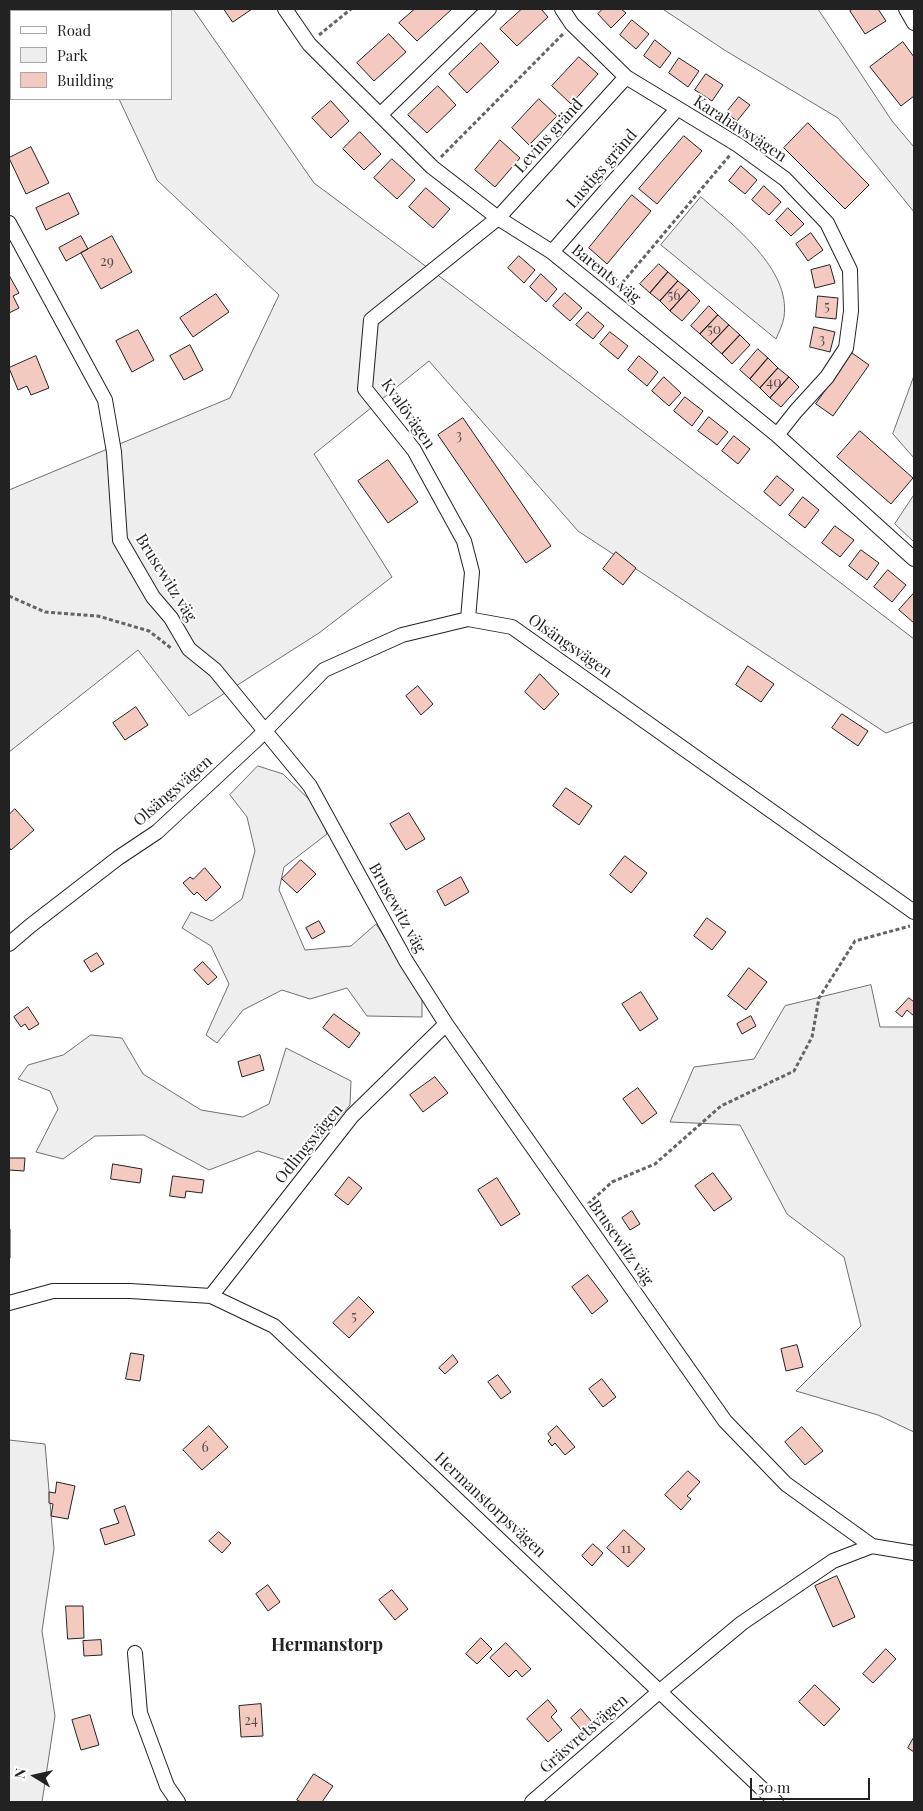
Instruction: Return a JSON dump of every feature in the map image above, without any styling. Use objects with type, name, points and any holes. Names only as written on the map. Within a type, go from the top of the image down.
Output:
[{"type":"street","name":"Barents väg","points":[[285,9],[309,44],[432,167],[498,218],[552,252],[609,298],[776,435],[914,559]]},
{"type":"street","points":[[380,115],[489,9]]},
{"type":"street","name":"Karahavsvägen","points":[[562,9],[572,24],[626,77],[738,145],[785,180],[828,223],[850,270],[851,311],[846,348],[827,377],[776,435]]},
{"type":"street","points":[[906,9],[914,23]]},
{"type":"street","name":"Levins gränd","points":[[498,218],[626,77]]},
{"type":"street","name":"Lustigs gränd","points":[[552,252],[678,109]]},
{"type":"street","name":"Kvalövägen","points":[[468,619],[472,572],[464,542],[414,450],[366,389],[368,359],[371,320],[498,218]]},
{"type":"street","name":"Brusewitz väg","points":[[9,223],[105,400],[114,452],[120,540],[153,597],[171,618],[189,649],[215,670],[310,786],[406,961],[446,1024],[726,1421],[786,1484],[872,1546]]},
{"type":"street","name":"Olsängsvägen","points":[[9,944],[118,858],[157,832],[265,730],[324,670],[402,635],[468,619],[512,627],[914,912]]},
{"type":"street","name":"Odlingsvägen","points":[[211,1296],[352,1116],[446,1024]]},
{"type":"street","name":"Hermanstorpsvägen","points":[[9,1303],[53,1291],[130,1291],[211,1296],[274,1326],[776,1802]]},
{"type":"street","points":[[660,1692],[742,1623],[832,1561],[872,1546],[914,1553]]},
{"type":"street","points":[[135,1653],[140,1713],[166,1786],[178,1802]]},
{"type":"street","name":"Gräsvretsvägen","points":[[532,1802],[660,1692]]},
{"type":"path","points":[[309,44],[351,9]]},
{"type":"path","points":[[432,167],[572,24]]},
{"type":"path","points":[[609,298],[738,145]]},
{"type":"path","points":[[9,596],[45,612],[98,616],[148,632],[175,652]]},
{"type":"path","points":[[579,1213],[612,1182],[655,1164],[721,1106],[794,1071],[812,1037],[819,998],[855,941],[909,927],[914,919]]},
{"type":"green space","points":[[193,9],[314,183],[459,291],[914,639],[914,722],[886,733],[578,531],[429,361],[314,454],[392,577],[319,633],[189,716],[138,650],[9,752],[9,490],[230,398],[279,295],[157,180],[119,100],[172,100],[172,10],[78,10]]},
{"type":"green space","points":[[663,9],[818,9],[892,121],[914,147],[914,212],[838,118],[726,51]]},
{"type":"green space","points":[[701,197],[757,249],[769,265],[778,282],[784,299],[784,317],[776,339],[661,245]]},
{"type":"green space","points":[[914,376],[914,458],[893,434]]},
{"type":"green space","points":[[914,495],[914,542],[895,524]]},
{"type":"green space","points":[[258,766],[283,774],[319,809],[327,834],[284,867],[279,890],[305,950],[351,946],[376,924],[422,995],[422,1017],[367,1016],[347,988],[310,999],[282,990],[243,1010],[217,1043],[206,1035],[229,984],[211,946],[182,928],[191,912],[212,921],[242,899],[255,851],[247,817],[230,795]]},
{"type":"green space","points":[[871,985],[880,1027],[914,1027],[914,1432],[878,1415],[796,1391],[861,1326],[844,1257],[787,1214],[740,1125],[670,1122],[694,1067],[754,1059],[785,1006]]},
{"type":"green space","points":[[91,1035],[122,1038],[143,1074],[201,1110],[243,1117],[269,1104],[286,1048],[351,1081],[350,1105],[298,1164],[258,1151],[209,1170],[144,1135],[95,1136],[63,1159],[36,1152],[58,1109],[50,1091],[18,1079],[28,1065],[63,1055]]},
{"type":"green space","points":[[9,1440],[45,1444],[54,1549],[42,1631],[55,1716],[42,1802],[9,1802]]},
{"type":"building","points":[[224,9],[252,9],[233,22]]},
{"type":"building","points":[[415,9],[452,9],[417,41],[399,23]]},
{"type":"building","points":[[522,9],[541,9],[548,17],[517,46],[500,29]]},
{"type":"building","points":[[603,9],[621,9],[626,13],[611,28],[598,14]]},
{"type":"building","points":[[853,9],[878,9],[886,21],[865,34],[850,11]]},
{"type":"building","points":[[632,20],[649,34],[636,49],[620,35]]},
{"type":"building","points":[[389,34],[406,52],[374,81],[357,63]]},
{"type":"building","points":[[655,40],[671,53],[660,68],[644,56]]},
{"type":"building","points":[[903,42],[914,57],[914,96],[901,106],[870,67]]},
{"type":"building","points":[[481,43],[499,62],[467,93],[449,74]]},
{"type":"building","points":[[579,57],[598,74],[571,104],[552,86]]},
{"type":"building","points":[[679,58],[699,71],[688,87],[669,73]]},
{"type":"building","points":[[706,74],[723,85],[712,101],[695,90]]},
{"type":"building","points":[[438,86],[456,105],[427,133],[408,115]]},
{"type":"building","points":[[739,97],[750,105],[737,121],[726,113]]},
{"type":"building","points":[[539,99],[557,116],[529,145],[512,128]]},
{"type":"building","points":[[331,101],[349,121],[331,138],[312,118]]},
{"type":"building","points":[[808,123],[869,185],[845,209],[784,148]]},
{"type":"building","points":[[360,132],[381,154],[364,170],[343,149]]},
{"type":"building","points":[[684,136],[702,151],[657,204],[639,189]]},
{"type":"building","points":[[500,140],[520,158],[495,187],[475,170]]},
{"type":"building","points":[[31,147],[49,183],[26,194],[9,158]]},
{"type":"building","points":[[392,159],[415,180],[397,199],[374,178]]},
{"type":"building","points":[[741,166],[757,180],[745,194],[729,181]]},
{"type":"building","points":[[764,186],[781,202],[769,215],[752,200]]},
{"type":"building","points":[[426,188],[450,209],[433,228],[409,207]]},
{"type":"building","points":[[69,193],[79,214],[46,230],[36,208]]},
{"type":"building","points":[[632,195],[651,211],[607,264],[589,248]]},
{"type":"building","points":[[788,208],[804,224],[791,236],[776,221]]},
{"type":"building","points":[[811,233],[823,250],[808,261],[796,244]]},
{"type":"building","points":[[81,236],[88,249],[66,261],[59,248]]},
{"type":"building","points":[[112,236],[132,272],[101,289],[81,253]]},
{"type":"building","points":[[519,256],[535,270],[524,283],[508,268]]},
{"type":"building","points":[[659,264],[668,272],[650,293],[640,284]]},
{"type":"building","points":[[830,265],[835,283],[815,288],[811,270]]},
{"type":"building","points":[[668,272],[678,281],[660,301],[650,293]]},
{"type":"building","points":[[541,274],[557,289],[546,302],[530,287]]},
{"type":"building","points":[[9,278],[19,293],[13,296],[19,308],[9,313]]},
{"type":"building","points":[[678,281],[689,290],[670,311],[660,301]]},
{"type":"building","points":[[689,290],[700,301],[682,321],[670,311]]},
{"type":"building","points":[[565,293],[582,308],[570,321],[553,306]]},
{"type":"building","points":[[216,294],[229,312],[193,337],[180,318]]},
{"type":"building","points":[[818,296],[838,298],[836,319],[816,317]]},
{"type":"building","points":[[709,306],[718,315],[700,334],[691,326]]},
{"type":"building","points":[[588,312],[604,326],[593,339],[576,325]]},
{"type":"building","points":[[718,315],[729,325],[711,344],[700,334]]},
{"type":"building","points":[[729,325],[740,335],[722,354],[711,344]]},
{"type":"building","points":[[814,327],[835,332],[830,352],[810,347]]},
{"type":"building","points":[[138,330],[154,360],[132,372],[116,341]]},
{"type":"building","points":[[610,332],[628,346],[618,359],[600,344]]},
{"type":"building","points":[[740,335],[750,345],[732,364],[722,354]]},
{"type":"building","points":[[190,345],[203,370],[184,380],[170,356]]},
{"type":"building","points":[[758,349],[768,358],[750,379],[740,370]]},
{"type":"building","points":[[852,353],[869,365],[833,416],[816,404]]},
{"type":"building","points":[[36,356],[49,388],[31,395],[27,386],[18,390],[9,368]]},
{"type":"building","points":[[639,356],[658,372],[647,386],[628,370]]},
{"type":"building","points":[[768,358],[778,368],[760,388],[750,379]]},
{"type":"building","points":[[778,368],[789,377],[770,398],[760,388]]},
{"type":"building","points":[[664,377],[681,393],[669,406],[652,391]]},
{"type":"building","points":[[789,377],[799,387],[781,407],[770,398]]},
{"type":"building","points":[[685,397],[703,411],[692,426],[674,411]]},
{"type":"building","points":[[709,417],[728,432],[717,445],[698,431]]},
{"type":"building","points":[[463,418],[551,546],[526,563],[438,435]]},
{"type":"building","points":[[860,431],[913,478],[891,504],[837,457]]},
{"type":"building","points":[[734,436],[750,449],[738,464],[722,451]]},
{"type":"building","points":[[388,460],[418,502],[388,523],[358,481]]},
{"type":"building","points":[[777,476],[794,490],[780,506],[764,492]]},
{"type":"building","points":[[803,497],[819,510],[805,528],[789,515]]},
{"type":"building","points":[[835,526],[854,540],[840,557],[822,543]]},
{"type":"building","points":[[861,550],[879,563],[867,580],[849,566]]},
{"type":"building","points":[[616,552],[636,568],[623,585],[603,569]]},
{"type":"building","points":[[888,570],[906,585],[892,602],[874,587]]},
{"type":"building","points":[[914,593],[914,623],[899,610]]},
{"type":"building","points":[[748,666],[774,684],[761,702],[736,685]]},
{"type":"building","points":[[540,674],[559,694],[544,710],[525,692]]},
{"type":"building","points":[[418,686],[433,704],[421,715],[406,696]]},
{"type":"building","points":[[136,707],[148,725],[125,740],[113,723]]},
{"type":"building","points":[[842,714],[868,731],[858,746],[832,728]]},
{"type":"building","points":[[566,788],[592,806],[579,825],[553,806]]},
{"type":"building","points":[[15,809],[34,830],[11,850],[9,847],[9,815]]},
{"type":"building","points":[[409,813],[425,839],[406,850],[390,824]]},
{"type":"building","points":[[625,856],[647,873],[631,893],[610,875]]},
{"type":"building","points":[[301,860],[316,874],[297,893],[282,879]]},
{"type":"building","points":[[205,868],[221,887],[206,901],[197,892],[194,895],[183,883],[190,877],[193,879]]},
{"type":"building","points":[[461,877],[469,892],[445,906],[437,891]]},
{"type":"building","points":[[707,918],[726,932],[712,950],[694,936]]},
{"type":"building","points":[[319,921],[325,932],[312,939],[306,928]]},
{"type":"building","points":[[97,953],[104,964],[91,972],[84,961]]},
{"type":"building","points":[[203,962],[217,977],[208,985],[194,970]]},
{"type":"building","points":[[749,968],[767,982],[746,1010],[728,996]]},
{"type":"building","points":[[641,992],[658,1019],[640,1031],[622,1004]]},
{"type":"building","points":[[909,998],[914,1002],[914,1016],[907,1010],[902,1017],[896,1012]]},
{"type":"building","points":[[28,1007],[39,1024],[29,1030],[25,1024],[21,1027],[14,1017]]},
{"type":"building","points":[[334,1014],[360,1033],[349,1048],[323,1028]]},
{"type":"building","points":[[751,1016],[756,1026],[742,1034],[737,1024]]},
{"type":"building","points":[[260,1055],[264,1070],[242,1077],[238,1062]]},
{"type":"building","points":[[435,1077],[448,1093],[423,1112],[410,1095]]},
{"type":"building","points":[[638,1088],[657,1113],[642,1124],[623,1099]]},
{"type":"building","points":[[9,1158],[25,1158],[24,1171],[9,1170]]},
{"type":"building","points":[[113,1164],[142,1169],[140,1183],[111,1179]]},
{"type":"building","points":[[713,1173],[732,1199],[714,1211],[695,1186]]},
{"type":"building","points":[[173,1176],[204,1180],[202,1193],[186,1191],[185,1198],[170,1196]]},
{"type":"building","points":[[349,1177],[362,1188],[348,1205],[335,1195]]},
{"type":"building","points":[[497,1178],[520,1214],[501,1226],[478,1190]]},
{"type":"building","points":[[632,1211],[640,1224],[630,1230],[622,1218]]},
{"type":"building","points":[[10,1229],[10,1258],[9,1258]]},
{"type":"building","points":[[588,1275],[608,1301],[592,1314],[572,1287]]},
{"type":"building","points":[[359,1297],[374,1312],[349,1338],[333,1323]]},
{"type":"building","points":[[797,1345],[803,1367],[786,1371],[781,1349]]},
{"type":"building","points":[[131,1353],[144,1355],[140,1381],[126,1379]]},
{"type":"building","points":[[453,1355],[458,1362],[445,1374],[439,1368]]},
{"type":"building","points":[[498,1375],[511,1392],[501,1399],[488,1382]]},
{"type":"building","points":[[602,1379],[616,1397],[603,1407],[589,1389]]},
{"type":"building","points":[[209,1426],[228,1447],[202,1470],[183,1450]]},
{"type":"building","points":[[557,1426],[575,1447],[565,1455],[555,1443],[552,1446],[548,1441],[551,1438],[548,1434]]},
{"type":"building","points":[[802,1427],[823,1451],[805,1465],[785,1442]]},
{"type":"building","points":[[688,1471],[700,1482],[687,1496],[691,1499],[681,1510],[665,1495]]},
{"type":"building","points":[[57,1482],[75,1486],[68,1519],[51,1516],[53,1504],[49,1503],[49,1492],[55,1493]]},
{"type":"building","points":[[125,1506],[135,1535],[105,1545],[100,1529],[119,1523],[114,1510]]},
{"type":"building","points":[[624,1530],[645,1549],[628,1567],[607,1548]]},
{"type":"building","points":[[219,1532],[231,1543],[222,1553],[209,1541]]},
{"type":"building","points":[[593,1544],[603,1553],[592,1566],[582,1556]]},
{"type":"building","points":[[837,1576],[855,1617],[833,1627],[815,1586]]},
{"type":"building","points":[[268,1585],[280,1602],[268,1611],[256,1594]]},
{"type":"building","points":[[392,1590],[408,1609],[395,1620],[379,1600]]},
{"type":"building","points":[[66,1606],[83,1606],[84,1638],[68,1639]]},
{"type":"building","points":[[481,1638],[492,1649],[477,1664],[466,1654]]},
{"type":"building","points":[[101,1640],[102,1655],[84,1656],[83,1641]]},
{"type":"building","points":[[506,1643],[531,1669],[522,1677],[516,1670],[509,1677],[490,1658]]},
{"type":"building","points":[[886,1649],[896,1659],[873,1683],[863,1674]]},
{"type":"building","points":[[815,1685],[840,1709],[824,1726],[799,1702]]},
{"type":"building","points":[[548,1700],[557,1711],[551,1717],[562,1730],[548,1742],[527,1719]]},
{"type":"building","points":[[261,1704],[263,1736],[241,1737],[239,1706]]},
{"type":"building","points":[[581,1709],[592,1722],[581,1730],[571,1718]]},
{"type":"building","points":[[90,1715],[99,1745],[81,1750],[72,1720]]},
{"type":"building","points":[[914,1737],[914,1752],[908,1748]]},
{"type":"building","points":[[314,1774],[333,1786],[322,1802],[301,1802],[297,1800]]},
{"type":"district","name":"Hermanstorp","points":[[327,1645]]}]
